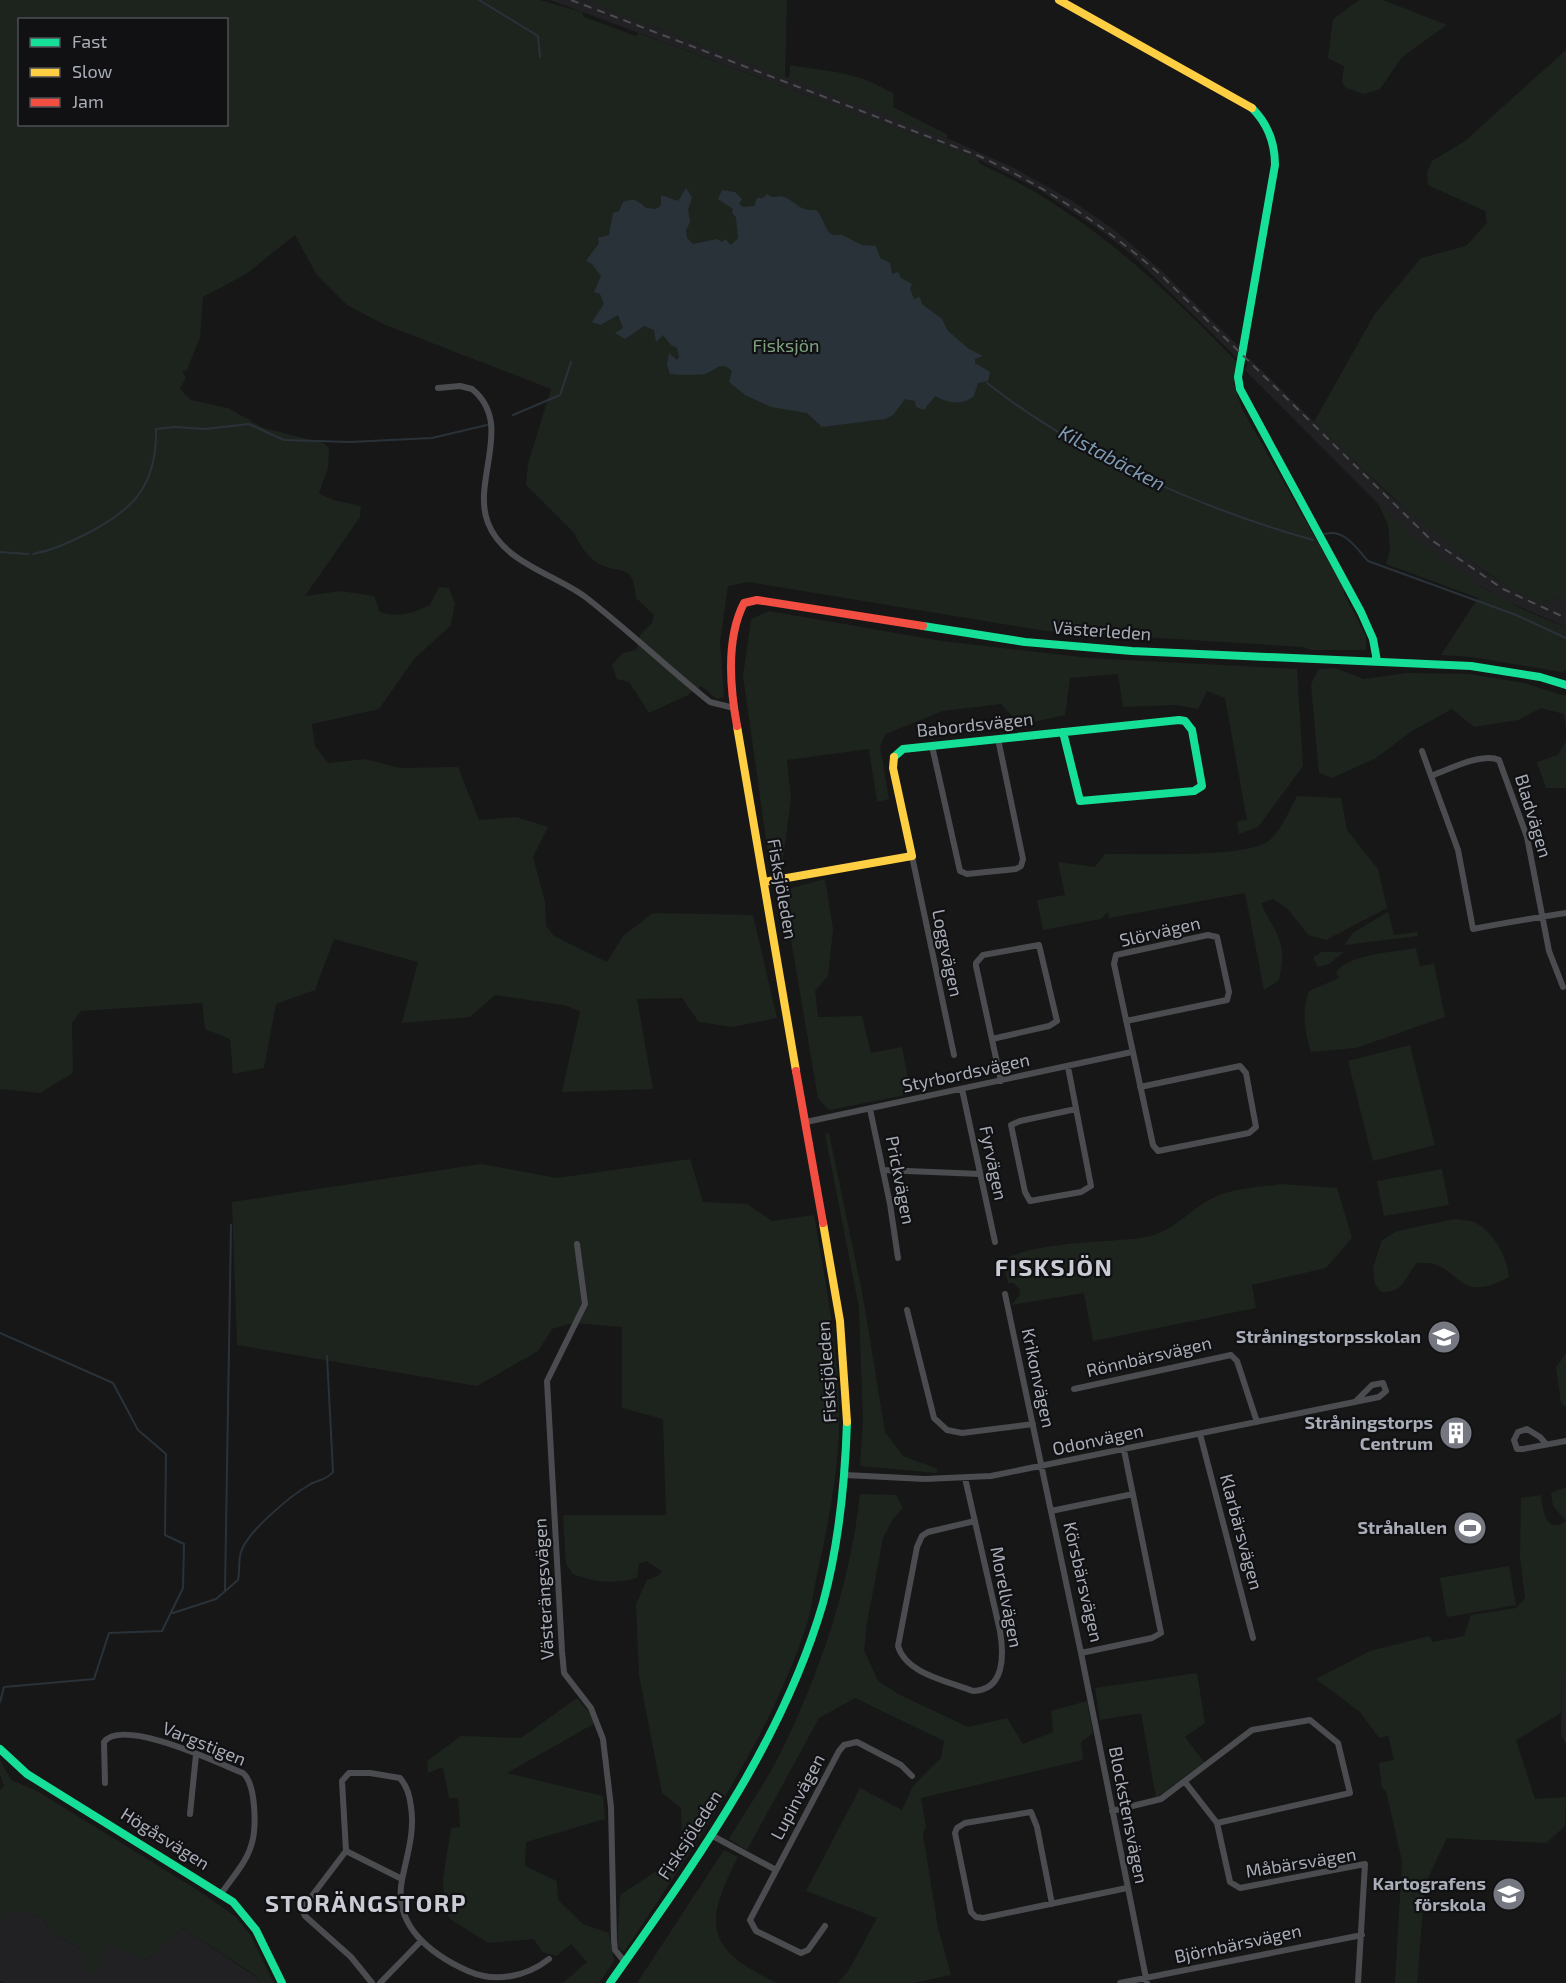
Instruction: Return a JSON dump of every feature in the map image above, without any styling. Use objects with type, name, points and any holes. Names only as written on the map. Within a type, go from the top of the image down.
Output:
[{"type":"street","points":[[1059,0],[1247,103],[1269,128],[1275,141],[1275,165],[1238,377],[1240,389],[1361,612],[1373,639],[1377,661]]},
{"type":"street","points":[[438,388],[460,386],[472,389],[487,411],[492,433],[484,500],[488,524],[499,539],[526,563],[588,598],[711,702],[734,708]]},
{"type":"street","name":"Västerleden","points":[[734,708],[733,647],[739,612],[744,603],[749,600],[1037,643],[1132,651],[1377,661],[1494,669],[1566,685]]},
{"type":"street","name":"Fisksjöleden","points":[[610,1983],[711,1835],[771,1731],[792,1688],[810,1640],[835,1544],[844,1475],[847,1410],[843,1341],[734,708]]},
{"type":"street","name":"Babordsvägen","points":[[912,856],[892,762],[897,752],[903,749],[1063,732],[1185,721],[1192,730],[1202,786],[1194,791],[1080,801],[1063,732]]},
{"type":"street","points":[[932,746],[960,871],[967,874],[1016,868],[1021,866],[1023,859],[998,739]]},
{"type":"street","points":[[1422,751],[1458,850],[1473,929],[1566,913]]},
{"type":"street","name":"Bladvägen","points":[[1431,776],[1470,762],[1494,758],[1498,760],[1527,837],[1542,917]]},
{"type":"street","points":[[764,882],[912,856]]},
{"type":"street","name":"Loggvägen","points":[[912,856],[954,1055]]},
{"type":"street","points":[[1542,917],[1549,951],[1563,987]]},
{"type":"street","name":"Slörvägen","points":[[1126,1021],[1227,1000],[1229,992],[1217,937],[1208,935],[1116,955],[1114,964],[1132,1052],[1153,1145],[1158,1151],[1249,1133],[1256,1127],[1246,1073],[1240,1066],[1140,1087]]},
{"type":"street","points":[[992,1039],[1049,1026],[1057,1021],[1039,945],[983,955],[978,959],[976,966],[1001,1081]]},
{"type":"street","name":"Styrbordsvägen","points":[[806,1122],[1132,1052]]},
{"type":"street","points":[[1068,1067],[1091,1186],[1081,1192],[1030,1202],[1025,1192],[1011,1125],[1076,1109]]},
{"type":"street","name":"Fyrvägen","points":[[962,1089],[995,1242]]},
{"type":"street","name":"Prickvägen","points":[[870,1109],[884,1170],[898,1258]]},
{"type":"street","points":[[884,1170],[980,1174]]},
{"type":"street","name":"Västerängsvägen","points":[[577,1244],[585,1304],[547,1381],[562,1651],[564,1673],[591,1708],[603,1739],[611,1807],[614,1941],[615,1950],[625,1962]]},
{"type":"street","name":"Krikonvägen","points":[[1005,1294],[1041,1467]]},
{"type":"street","points":[[907,1310],[930,1407],[939,1424],[947,1430],[962,1433],[1033,1424]]},
{"type":"street","name":"Rönnbärsvägen","points":[[1074,1389],[1231,1355],[1237,1361],[1257,1422]]},
{"type":"street","name":"Odonvägen","points":[[844,1475],[915,1479],[965,1478],[1041,1467],[1257,1422],[1355,1402],[1379,1397],[1386,1391],[1383,1383],[1372,1385],[1355,1402]]},
{"type":"street","points":[[1546,1444],[1540,1437],[1527,1430],[1518,1432],[1514,1440],[1517,1449],[1566,1441]]},
{"type":"street","name":"Klarbärsvägen","points":[[1200,1434],[1253,1638]]},
{"type":"street","name":"Körsbärsvägen","points":[[1041,1467],[1081,1653],[1152,1638],[1161,1633],[1124,1450]]},
{"type":"street","name":"Morellvägen","points":[[965,1478],[975,1521],[1001,1637],[1002,1660],[995,1681],[982,1690],[972,1691],[914,1667],[904,1659],[898,1646],[918,1541],[928,1532],[975,1521]]},
{"type":"street","name":"Körsbärsvägen","points":[[1051,1511],[1133,1494]]},
{"type":"street","name":"Blockstensvägen","points":[[1081,1653],[1146,1981]]},
{"type":"street","points":[[1112,1810],[1161,1799],[1243,1735],[1262,1727],[1310,1720],[1338,1743],[1350,1793],[1217,1823],[1185,1782]]},
{"type":"street","name":"Vargstigen","points":[[105,1783],[103,1748],[107,1738],[113,1735],[136,1735],[243,1773],[251,1785],[252,1844],[221,1894]]},
{"type":"street","name":"Lupinvägen","points":[[825,1926],[808,1950],[801,1953],[793,1951],[752,1926],[753,1913],[844,1745],[857,1742],[865,1745],[902,1765],[912,1776]]},
{"type":"street","name":"Högåsvägen","points":[[0,1749],[27,1774],[221,1894],[242,1910],[255,1925],[282,1983]]},
{"type":"street","points":[[190,1814],[196,1755]]},
{"type":"street","points":[[372,1983],[351,1957],[305,1916],[302,1910],[346,1851],[342,1781],[345,1776],[370,1773],[400,1778],[408,1792],[412,1825],[402,1880],[402,1911],[421,1941],[456,1966],[489,1978],[515,1976],[530,1971],[549,1959]]},
{"type":"street","points":[[1052,1904],[1036,1827],[1030,1812],[965,1823],[957,1828],[956,1833],[971,1912],[976,1917],[983,1918],[1052,1904],[1127,1888]]},
{"type":"street","name":"Måbärsvägen","points":[[1217,1823],[1230,1882],[1234,1887],[1240,1888],[1365,1864],[1358,1983]]},
{"type":"street","points":[[711,1835],[776,1870]]},
{"type":"street","points":[[346,1851],[402,1880]]},
{"type":"street","name":"Björnbärsvägen","points":[[1120,1983],[1146,1981],[1362,1935]]},
{"type":"street","points":[[380,1983],[421,1941]]},
{"type":"shaded area","points":[[550,0],[583,0],[947,138],[1014,168],[1071,200],[1116,231],[1163,272],[1240,348],[1237,358],[1132,255],[1100,230],[1038,189],[976,158]]},
{"type":"shaded area","name":"Fisksjön","points":[[686,188],[692,197],[688,210],[690,222],[686,230],[687,238],[693,244],[717,239],[722,242],[725,239],[731,245],[738,238],[733,209],[718,199],[722,190],[735,192],[742,199],[739,204],[743,207],[754,206],[757,198],[763,198],[767,194],[772,197],[784,197],[801,208],[816,210],[832,235],[842,235],[862,245],[876,246],[880,258],[890,263],[892,274],[898,272],[901,278],[912,284],[910,289],[914,299],[920,297],[922,304],[942,319],[948,331],[969,349],[983,356],[975,359],[975,363],[990,372],[988,381],[978,383],[974,396],[964,401],[950,402],[935,396],[924,410],[916,407],[915,401],[905,399],[893,415],[885,419],[822,427],[807,413],[771,407],[745,395],[729,382],[732,371],[724,366],[705,374],[670,374],[667,365],[669,353],[677,360],[679,357],[677,348],[671,345],[663,335],[656,342],[654,330],[644,326],[625,339],[615,333],[623,328],[618,315],[601,325],[592,322],[604,304],[600,294],[594,292],[601,276],[592,264],[586,261],[599,243],[598,238],[609,235],[613,213],[619,211],[623,202],[635,200],[646,208],[656,209],[661,205],[661,195],[678,201]]},
{"type":"shaded area","points":[[1249,358],[1389,495],[1486,573],[1537,603],[1558,598],[1566,602],[1566,627],[1504,600],[1449,567],[1406,532],[1245,370]]},
{"type":"shaded area","points":[[1562,1674],[1566,1674],[1566,1744],[1561,1736]]},
{"type":"shaded area","points":[[8,1909],[41,1917],[54,1934],[85,1951],[96,1974],[105,1943],[146,1960],[183,1928],[256,1977],[259,1983],[5,1983],[0,1981],[0,1925]]},
{"type":"green space","points":[[0,0],[540,0],[582,12],[584,17],[636,36],[638,33],[977,158],[980,164],[1052,203],[1118,250],[1179,304],[1237,362],[1234,384],[1242,409],[1345,590],[1343,592],[1366,636],[1366,650],[1311,650],[1304,647],[1046,631],[749,582],[728,586],[720,641],[724,697],[717,699],[701,686],[688,695],[649,713],[629,682],[617,679],[612,665],[623,653],[636,650],[640,635],[652,623],[654,615],[636,598],[629,574],[599,564],[592,559],[575,534],[526,485],[528,464],[551,389],[383,324],[347,305],[316,274],[295,235],[246,274],[203,297],[200,337],[187,370],[182,372],[186,377],[180,389],[191,400],[228,408],[264,428],[323,443],[329,448],[328,468],[319,493],[331,499],[361,507],[360,517],[305,596],[341,591],[374,596],[380,612],[400,615],[430,605],[439,587],[449,588],[455,603],[451,625],[414,659],[379,709],[312,724],[315,746],[328,763],[365,759],[400,768],[458,767],[479,820],[516,817],[548,827],[533,857],[545,902],[546,926],[554,936],[607,962],[623,936],[653,913],[753,915],[777,1018],[733,1027],[699,1022],[682,998],[637,999],[653,1089],[562,1092],[580,1011],[563,1005],[495,995],[470,1017],[402,1023],[418,962],[334,939],[315,990],[276,1004],[264,1068],[233,1074],[230,1039],[205,1029],[202,1003],[81,1011],[72,1023],[73,1073],[40,1093],[0,1089]]},
{"type":"green space","points":[[583,0],[787,0],[785,77]]},
{"type":"green space","points":[[1359,0],[1383,0],[1447,25],[1402,57],[1380,89],[1364,94],[1346,88],[1342,82],[1344,66],[1328,58],[1333,19]]},
{"type":"green space","points":[[1566,50],[1566,602],[1558,598],[1537,603],[1446,543],[1366,473],[1314,422],[1374,315],[1421,258],[1466,246],[1487,223],[1485,211],[1428,185],[1427,173],[1432,161],[1465,141]]},
{"type":"green space","points":[[790,65],[855,76],[880,86],[894,94],[893,107],[948,135],[947,138],[789,79]]},
{"type":"green space","points":[[1377,501],[1419,541],[1464,575],[1513,604],[1566,627],[1566,670],[1562,672],[1471,657],[1441,655],[1478,598],[1386,564],[1390,550],[1388,525]]},
{"type":"green space","points":[[769,611],[942,641],[1089,658],[1297,669],[1303,766],[1258,827],[1239,834],[1237,821],[1247,820],[1225,698],[1207,691],[1198,709],[1176,705],[1123,707],[1118,674],[1070,678],[1065,715],[1020,725],[1001,704],[943,711],[886,734],[880,746],[889,799],[877,802],[869,749],[787,760],[791,799],[782,866],[770,867],[743,676],[751,619]]},
{"type":"green space","points":[[1335,668],[1364,679],[1407,673],[1470,674],[1524,683],[1566,696],[1566,730],[1564,714],[1541,708],[1518,720],[1474,727],[1452,709],[1412,731],[1376,758],[1332,778],[1319,773],[1311,684],[1319,669]]},
{"type":"green space","points":[[1566,741],[1566,788],[1546,788],[1537,762],[1558,755]]},
{"type":"green space","points":[[1297,796],[1341,798],[1347,830],[1378,869],[1387,908],[1326,940],[1308,935],[1288,909],[1273,899],[1261,903],[1279,938],[1282,955],[1279,980],[1264,990],[1245,893],[1109,918],[1108,912],[1101,919],[1043,930],[1037,900],[1065,895],[1058,862],[1095,867],[1105,854],[1217,853],[1258,846],[1274,836]]},
{"type":"green space","points":[[825,879],[833,929],[828,976],[815,991],[818,1017],[862,1016],[871,1053],[902,1047],[911,1094],[829,1110],[818,1098],[791,940],[788,889]]},
{"type":"green space","points":[[1388,912],[1394,935],[1417,932],[1418,936],[1344,945],[1354,932]]},
{"type":"green space","points":[[1416,948],[1420,966],[1434,964],[1445,1017],[1356,1048],[1311,1052],[1305,1022],[1305,1006],[1309,991],[1339,978],[1336,972],[1351,961]]},
{"type":"green space","points":[[1321,952],[1344,952],[1329,964],[1318,967],[1313,958]]},
{"type":"green space","points":[[1410,1045],[1435,1145],[1373,1161],[1348,1061]]},
{"type":"green space","points":[[829,1133],[863,1297],[885,1432],[903,1456],[938,1469],[936,1473],[860,1466],[863,1421],[859,1308],[825,1134]]},
{"type":"green space","points":[[690,1159],[703,1202],[747,1204],[772,1221],[814,1215],[828,1296],[838,1377],[838,1449],[832,1501],[810,1611],[791,1668],[772,1711],[726,1794],[624,1952],[617,1946],[620,1895],[676,1858],[682,1843],[681,1808],[662,1793],[639,1675],[636,1604],[647,1580],[658,1576],[662,1571],[646,1561],[639,1564],[637,1578],[629,1580],[597,1581],[573,1574],[566,1564],[563,1515],[666,1515],[663,1419],[622,1408],[622,1327],[573,1323],[552,1329],[538,1351],[477,1386],[237,1345],[232,1202],[481,1164],[557,1178]]},
{"type":"green space","points":[[1442,1169],[1449,1205],[1384,1216],[1377,1181]]},
{"type":"green space","points":[[1281,1184],[1337,1188],[1352,1238],[1326,1268],[1252,1285],[1256,1308],[1093,1341],[1084,1293],[1011,1305],[1019,1296],[1020,1290],[1014,1283],[1008,1283],[1003,1262],[1014,1255],[1049,1246],[1146,1237],[1176,1224],[1212,1198],[1222,1194]]},
{"type":"green space","points":[[1455,1219],[1474,1222],[1487,1231],[1502,1253],[1509,1277],[1491,1285],[1477,1287],[1467,1285],[1442,1267],[1432,1263],[1417,1263],[1400,1287],[1389,1292],[1381,1292],[1375,1284],[1373,1268],[1382,1240],[1397,1231]]},
{"type":"green space","points":[[1566,1354],[1566,1407],[1561,1403],[1556,1367]]},
{"type":"green space","points":[[1566,1487],[1566,1521],[1553,1506],[1551,1493]]},
{"type":"green space","points":[[860,1494],[896,1495],[903,1508],[893,1519],[883,1538],[867,1623],[864,1650],[878,1681],[900,1695],[968,1727],[1007,1718],[1023,1744],[1053,1732],[1051,1711],[1087,1701],[1093,1733],[1081,1742],[1083,1760],[921,1798],[926,1827],[923,1834],[938,1928],[951,1975],[913,1983],[838,1983],[849,1970],[877,1918],[806,1891],[860,1788],[902,1810],[913,1786],[941,1758],[944,1741],[855,1698],[819,1718],[747,1850],[729,1839],[777,1760],[810,1688],[842,1592],[850,1559]]},
{"type":"green space","points":[[1541,1495],[1544,1514],[1549,1523],[1559,1525],[1566,1521],[1566,1674],[1562,1674],[1561,1713],[1516,1740],[1535,1799],[1566,1797],[1565,1826],[1546,1843],[1447,1838],[1425,1884],[1417,1983],[1395,1983],[1402,1861],[1386,1791],[1382,1788],[1379,1763],[1394,1760],[1388,1736],[1379,1738],[1360,1712],[1316,1679],[1370,1651],[1429,1636],[1433,1642],[1464,1636],[1471,1615],[1516,1608],[1525,1598],[1520,1557],[1521,1498]]},
{"type":"green space","points":[[1509,1566],[1516,1605],[1447,1617],[1440,1578]]},
{"type":"green space","points":[[1197,1673],[1205,1723],[1185,1737],[1204,1762],[1156,1798],[1141,1713],[1100,1720],[1095,1688]]},
{"type":"green space","points":[[577,1698],[597,1722],[507,1773],[603,1796],[605,1819],[526,1842],[525,1866],[557,1881],[558,1900],[583,1924],[609,1933],[614,1961],[599,1983],[563,1983],[587,1962],[571,1944],[557,1956],[542,1952],[534,1939],[488,1943],[450,1919],[445,1910],[443,1880],[451,1828],[460,1827],[458,1798],[449,1798],[443,1767],[428,1773],[427,1761],[461,1736],[521,1738]]},
{"type":"green space","points":[[0,1760],[11,1780],[37,1791],[199,1891],[236,1917],[251,1936],[274,1983],[259,1983],[256,1976],[183,1928],[146,1960],[105,1944],[96,1975],[84,1971],[85,1951],[54,1934],[41,1917],[8,1909],[0,1925],[0,1790],[4,1786],[0,1775]]},
{"type":"green space","points":[[724,1850],[738,1857],[719,1900],[716,1917],[717,1932],[724,1946],[736,1958],[753,1971],[777,1983],[637,1983]]},
{"type":"waterway","points":[[479,0],[538,36],[540,57]]},
{"type":"waterway","points":[[513,415],[560,395],[571,362]]},
{"type":"waterway","name":"Kilstabäcken","points":[[987,383],[1061,434],[1142,477],[1227,512],[1313,540]]},
{"type":"waterway","points":[[33,554],[55,548],[90,532],[106,523],[131,503],[141,492],[148,479],[153,464],[156,429],[175,427],[205,429],[249,424],[284,440],[350,442],[432,438],[487,425]]},
{"type":"waterway","name":"Kilstabäcken","points":[[1325,534],[1332,533],[1344,537],[1368,561],[1516,615],[1566,638]]},
{"type":"waterway","points":[[0,552],[28,554]]},
{"type":"waterway","points":[[225,1591],[231,1225]]},
{"type":"waterway","points":[[0,1333],[113,1383],[138,1430],[166,1454],[165,1535],[184,1544],[183,1588],[162,1631],[109,1633],[94,1679],[4,1687],[0,1702]]},
{"type":"waterway","points":[[173,1613],[216,1599],[238,1580],[241,1552],[251,1535],[291,1497],[333,1472],[327,1356]]},
{"type":"railway","points":[[571,0],[979,156],[1052,195],[1118,240],[1161,275],[1430,539],[1503,589],[1566,618]]},
{"type":"traffic: fast","points":[[1252,108],[1270,134],[1275,165],[1238,377],[1240,389],[1361,612],[1373,639],[1377,661]]},
{"type":"traffic: fast","points":[[923,626],[1025,642],[1132,651],[1471,666],[1540,677],[1566,685]]},
{"type":"traffic: fast","points":[[894,757],[903,749],[1179,720],[1185,721],[1192,730],[1202,786],[1194,791],[1080,801],[1063,732]]},
{"type":"traffic: fast","points":[[610,1983],[673,1894],[732,1802],[784,1705],[823,1603],[837,1536],[843,1491],[847,1422]]},
{"type":"traffic: fast","points":[[0,1749],[27,1774],[233,1902],[256,1930],[282,1983]]},
{"type":"traffic: slow","points":[[1059,0],[1252,108]]},
{"type":"traffic: slow","points":[[737,726],[796,1071]]},
{"type":"traffic: slow","points":[[764,882],[912,856],[893,768],[894,757]]},
{"type":"traffic: slow","points":[[823,1223],[840,1321],[847,1422]]},
{"type":"traffic: jam","points":[[737,726],[731,663],[734,632],[744,603],[757,600],[923,626]]},
{"type":"traffic: jam","points":[[796,1071],[823,1223]]},
{"type":"place","name":"Stråningstorpsskolan","points":[[1444,1337]]},
{"type":"place","name":"Stråningstorps Centrum","points":[[1456,1433]]},
{"type":"place","name":"Stråhallen","points":[[1470,1528]]},
{"type":"place","name":"Kartografens förskola","points":[[1509,1894]]},
{"type":"district","name":"FISKSJÖN","points":[[1054,1268]]},
{"type":"district","name":"STORÄNGSTORP","points":[[366,1904]]}]
